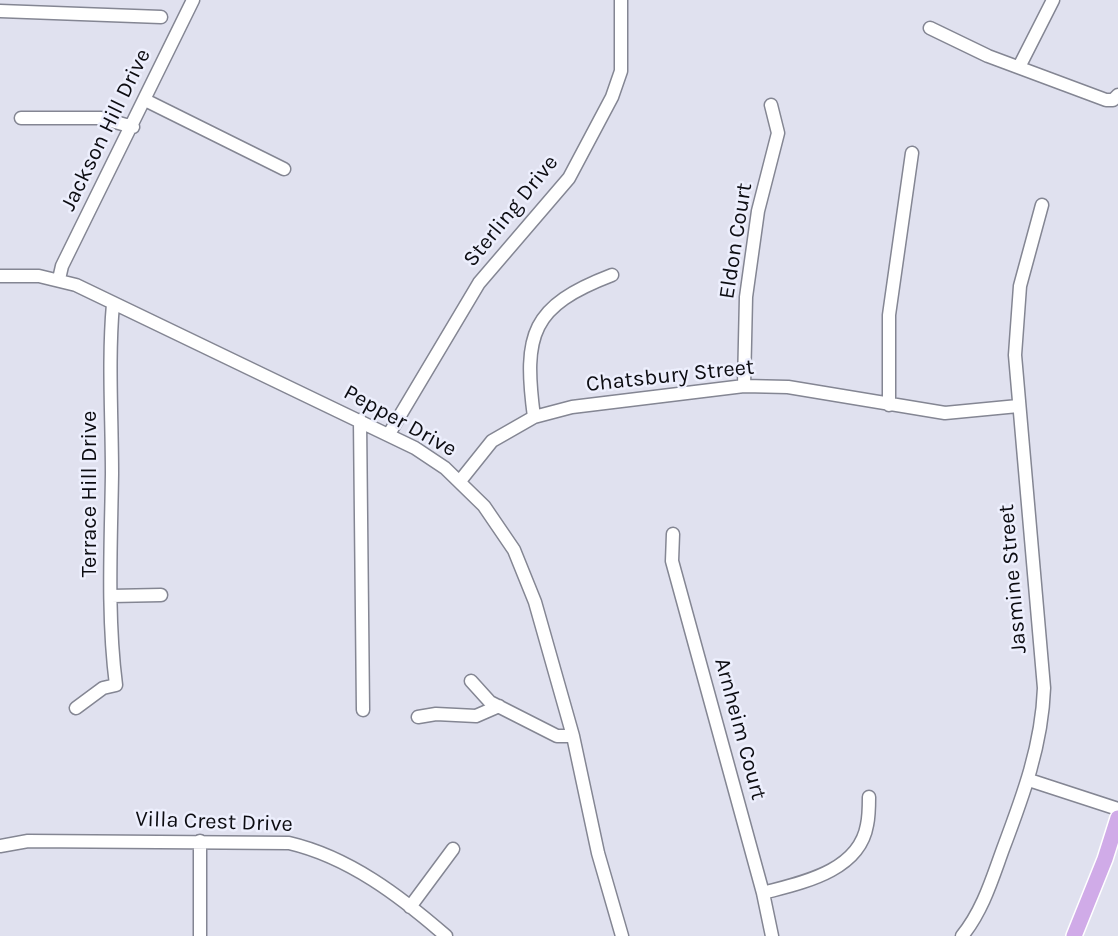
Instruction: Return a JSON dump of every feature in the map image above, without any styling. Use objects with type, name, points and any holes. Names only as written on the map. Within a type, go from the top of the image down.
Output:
[{"type":"main road","points":[[1074,936],[1105,859],[1118,818]]},
{"type":"street","name":"Jackson Hill Drive","points":[[59,279],[62,266],[133,128],[193,0]]},
{"type":"street","name":"Sterling Drive","points":[[389,434],[479,283],[568,178],[612,98],[621,71],[621,0]]},
{"type":"street","points":[[1019,67],[1053,0]]},
{"type":"street","points":[[0,11],[160,17]]},
{"type":"street","points":[[930,28],[1019,67],[1106,100],[1113,100],[1118,95]]},
{"type":"street","points":[[145,100],[284,169]]},
{"type":"street","name":"Eldon Court","points":[[744,386],[746,297],[758,211],[778,133],[771,105]]},
{"type":"street","points":[[21,118],[101,117],[133,128]]},
{"type":"street","points":[[889,405],[889,315],[912,153]]},
{"type":"street","name":"Jasmine Street","points":[[962,936],[984,902],[1029,780],[1043,721],[1044,688],[1018,406],[1016,355],[1020,286],[1042,205]]},
{"type":"street","points":[[534,417],[529,375],[530,346],[539,326],[557,302],[577,288],[612,274]]},
{"type":"street","name":"Pepper Drive","points":[[0,276],[59,279],[389,434],[427,456],[460,481],[494,520],[520,563],[535,602],[573,736],[598,853],[622,936]]},
{"type":"street","name":"Terrace Hill Drive","points":[[76,708],[103,688],[116,685],[110,639],[112,419],[110,341],[113,304]]},
{"type":"street","name":"Chatsbury Street","points":[[460,481],[492,441],[534,417],[572,407],[744,386],[788,387],[945,413],[1018,406]]},
{"type":"street","points":[[360,420],[363,710]]},
{"type":"street","name":"Arnheim Court","points":[[673,534],[672,561],[763,893],[771,936]]},
{"type":"street","points":[[111,596],[161,595]]},
{"type":"street","points":[[471,681],[490,702],[556,736],[573,736]]},
{"type":"street","points":[[418,717],[436,714],[476,716],[499,706]]},
{"type":"street","points":[[1029,780],[1118,809]]},
{"type":"street","points":[[763,893],[818,878],[845,860],[856,848],[867,828],[869,797]]},
{"type":"street","name":"Villa Crest Drive","points":[[0,846],[28,841],[289,843],[344,861],[446,936]]},
{"type":"street","points":[[200,841],[200,936]]},
{"type":"street","points":[[410,908],[453,849]]}]
